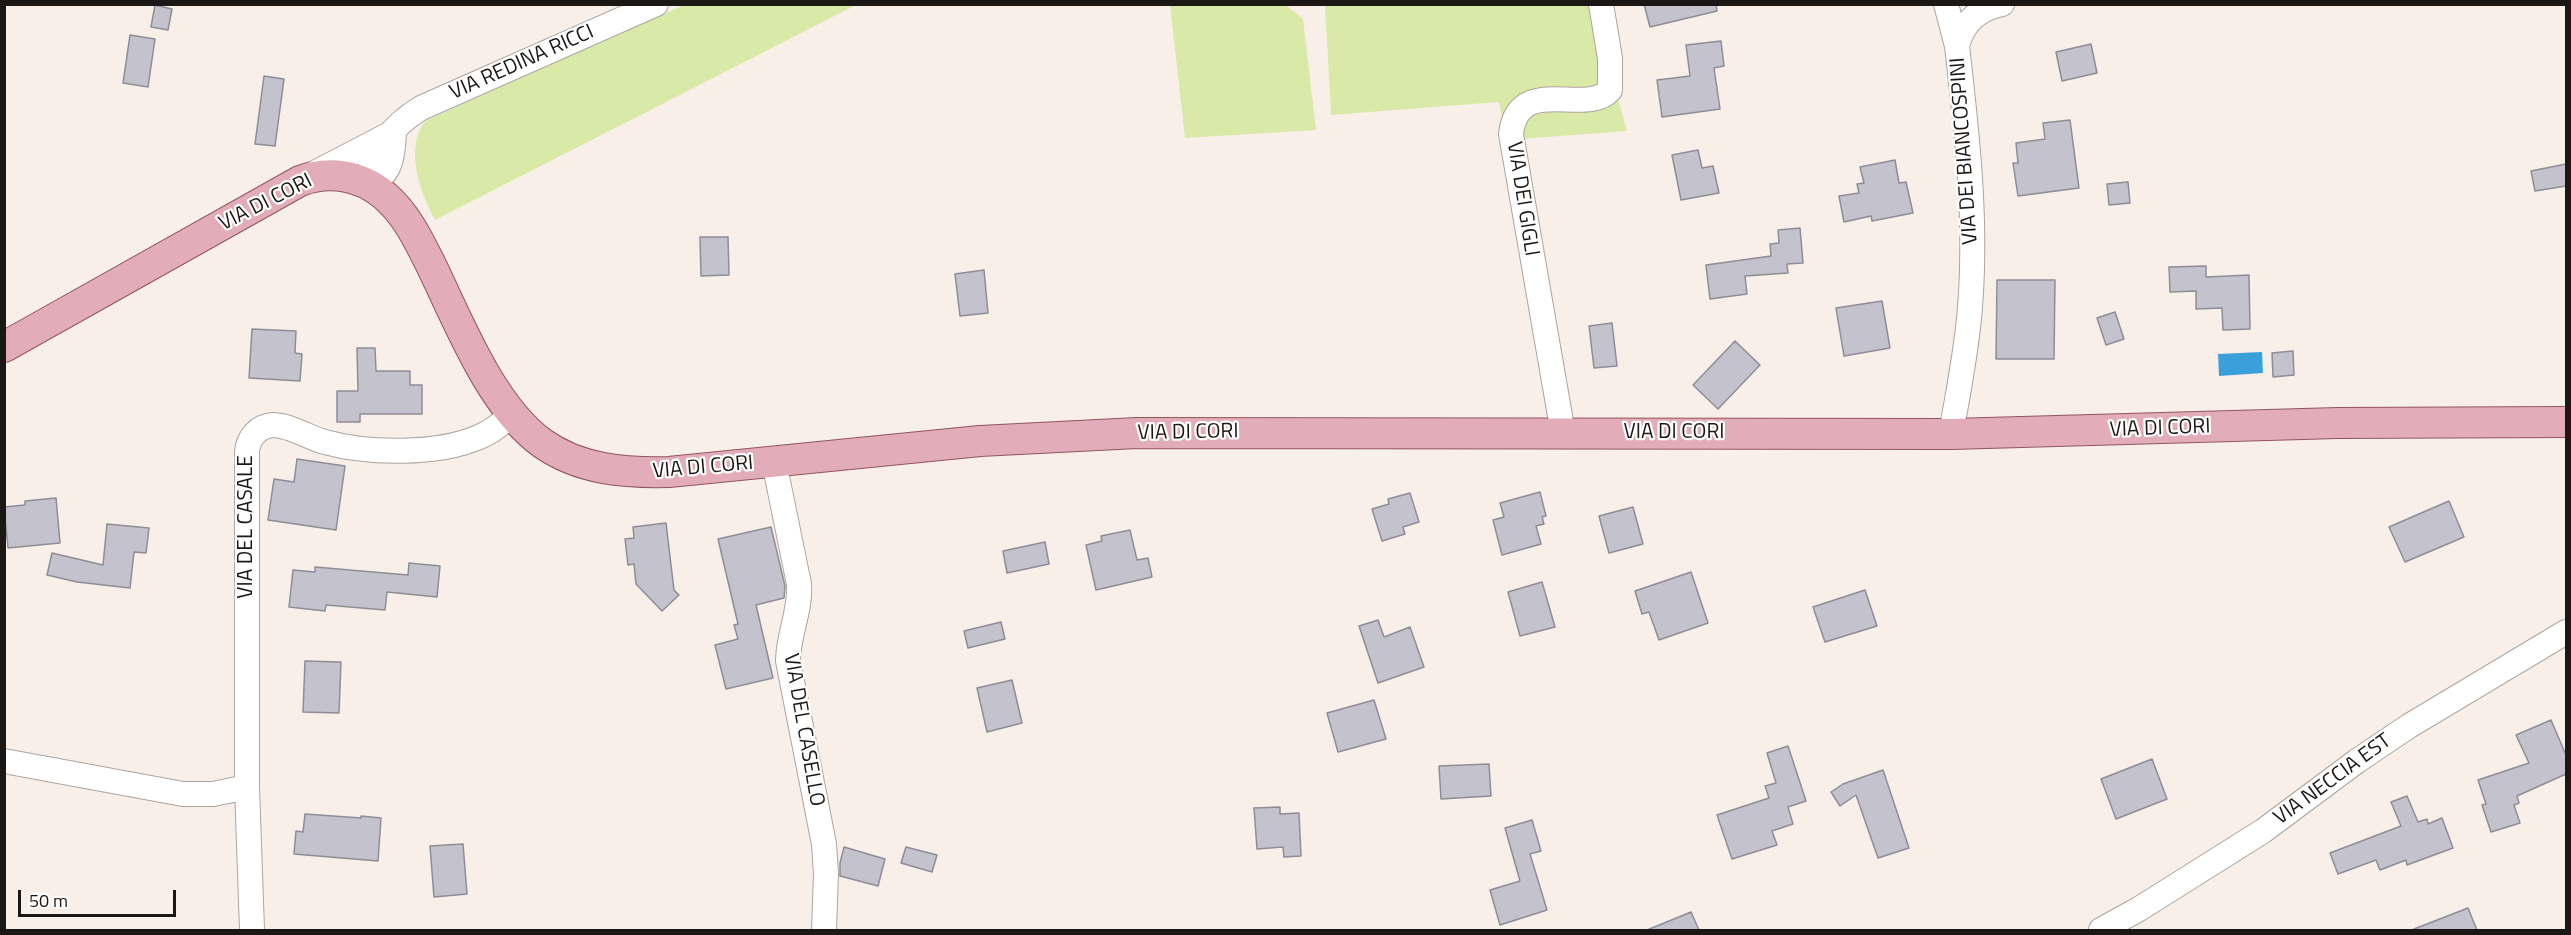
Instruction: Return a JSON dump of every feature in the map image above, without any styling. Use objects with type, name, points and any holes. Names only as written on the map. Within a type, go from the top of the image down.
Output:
[{"type":"main road","name":"VIA DI CORI","points":[[4,347],[300,181],[319,175],[337,175],[355,178],[370,185],[385,196],[402,215],[415,234],[490,382],[512,414],[536,438],[553,450],[584,464],[639,473],[669,472],[980,441],[1087,434],[1223,432],[1951,434],[2338,423],[2566,422]]},
{"type":"street","name":"VIA REDINA RICCI","points":[[393,143],[406,118],[421,108],[656,4]]},
{"type":"street","name":"VIA DEI GIGLI","points":[[1563,433],[1511,134],[1516,114],[1527,105],[1546,100],[1598,97],[1610,90],[1612,78],[1610,53],[1602,4]]},
{"type":"street","name":"VIA DEI BIANCOSPINI","points":[[1946,4],[1957,46],[1970,168],[1973,254],[1968,332],[1951,434]]},
{"type":"street","name":"VIA DEI BIANCOSPINI","points":[[1957,46],[1960,35],[1971,18],[1990,7],[2002,4]]},
{"type":"street","points":[[300,181],[393,143]]},
{"type":"street","points":[[370,185],[386,172],[393,143]]},
{"type":"street","points":[[393,143],[395,185],[402,215]]},
{"type":"street","name":"VIA DEL CASALE","points":[[252,930],[247,787],[247,452],[250,440],[259,430],[272,425],[344,446],[384,450],[427,448],[460,443],[480,437],[495,429],[512,414]]},
{"type":"street","name":"VIA DEL CASELLO","points":[[774,462],[799,584],[800,601],[789,637],[788,661],[824,843],[826,874],[824,930]]},
{"type":"street","name":"VIA NECCIA EST","points":[[2101,930],[2145,906],[2250,840],[2409,726],[2566,632]]},
{"type":"street","points":[[4,761],[183,794],[213,794],[247,787]]},
{"type":"green space","points":[[684,5],[856,5],[435,220],[424,197],[416,170],[416,144],[425,121]]},
{"type":"green space","points":[[1170,5],[1286,5],[1303,19],[1316,130],[1185,138]]},
{"type":"green space","points":[[1325,5],[1592,5],[1627,131],[1506,140],[1499,102],[1331,115]]},
{"type":"water","points":[[2262,352],[2263,373],[2219,376],[2218,354]]},
{"type":"building","points":[[1644,4],[1716,4],[1717,11],[1650,27]]},
{"type":"building","points":[[155,5],[172,9],[168,30],[151,27]]},
{"type":"building","points":[[130,35],[155,39],[148,87],[123,83]]},
{"type":"building","points":[[1721,41],[1724,66],[1714,68],[1720,109],[1662,117],[1657,80],[1690,76],[1686,45]]},
{"type":"building","points":[[2091,44],[2097,73],[2062,81],[2056,52]]},
{"type":"building","points":[[264,76],[284,79],[275,146],[255,144]]},
{"type":"building","points":[[2070,120],[2079,188],[2018,196],[2013,163],[2018,163],[2016,143],[2045,139],[2043,123]]},
{"type":"building","points":[[1698,150],[1702,168],[1713,166],[1719,193],[1681,200],[1672,155]]},
{"type":"building","points":[[1895,160],[1899,183],[1906,182],[1913,213],[1872,221],[1871,216],[1844,222],[1839,196],[1859,193],[1857,184],[1864,183],[1860,167]]},
{"type":"building","points":[[2566,164],[2566,186],[2535,191],[2531,171]]},
{"type":"building","points":[[2128,182],[2130,203],[2109,205],[2107,184]]},
{"type":"building","points":[[1800,228],[1803,263],[1787,264],[1788,273],[1745,276],[1747,294],[1710,299],[1706,265],[1771,256],[1770,244],[1779,243],[1778,230]]},
{"type":"building","points":[[700,237],[728,237],[729,275],[701,276]]},
{"type":"building","points":[[2206,266],[2206,277],[2249,275],[2250,329],[2223,330],[2222,308],[2196,309],[2196,291],[2170,292],[2169,267]]},
{"type":"building","points":[[984,270],[988,313],[960,316],[955,274]]},
{"type":"building","points":[[1997,280],[2055,280],[2054,359],[1996,359]]},
{"type":"building","points":[[1882,301],[1890,348],[1844,356],[1836,308]]},
{"type":"building","points":[[2115,312],[2124,339],[2106,345],[2097,318]]},
{"type":"building","points":[[1612,323],[1617,366],[1594,368],[1589,326]]},
{"type":"building","points":[[252,329],[296,331],[295,353],[302,354],[300,381],[249,378]]},
{"type":"building","points":[[1735,341],[1760,365],[1718,409],[1693,385]]},
{"type":"building","points":[[357,348],[375,348],[376,371],[410,371],[410,385],[422,385],[422,414],[360,414],[360,422],[337,422],[337,391],[358,391]]},
{"type":"building","points":[[2293,351],[2294,375],[2273,377],[2272,353]]},
{"type":"building","points":[[297,459],[345,466],[336,530],[268,520],[274,479],[294,482]]},
{"type":"building","points":[[1540,492],[1546,516],[1542,517],[1544,524],[1536,526],[1541,544],[1502,555],[1493,520],[1504,517],[1500,503]]},
{"type":"building","points":[[1410,493],[1419,522],[1403,527],[1405,534],[1382,541],[1372,509],[1389,504],[1388,499]]},
{"type":"building","points":[[56,498],[60,543],[8,548],[4,507],[25,505],[25,501]]},
{"type":"building","points":[[2449,501],[2464,537],[2405,562],[2389,527]]},
{"type":"building","points":[[1633,507],[1643,544],[1609,553],[1599,516]]},
{"type":"building","points":[[666,523],[674,590],[679,595],[662,611],[636,584],[634,564],[628,565],[625,539],[634,538],[633,527]]},
{"type":"building","points":[[107,524],[149,528],[146,553],[134,552],[130,588],[77,582],[47,575],[52,553],[103,565]]},
{"type":"building","points":[[771,527],[785,586],[784,598],[756,605],[773,678],[726,689],[715,645],[738,639],[734,625],[738,624],[718,539]]},
{"type":"building","points":[[1130,530],[1137,560],[1148,558],[1152,577],[1096,590],[1086,545],[1102,541],[1101,536]]},
{"type":"building","points":[[1045,542],[1049,564],[1007,573],[1003,551]]},
{"type":"building","points":[[409,563],[440,566],[437,597],[387,592],[385,610],[326,605],[325,611],[289,607],[293,570],[315,572],[315,567],[408,575]]},
{"type":"building","points":[[1691,572],[1708,623],[1659,640],[1649,612],[1642,614],[1635,591]]},
{"type":"building","points":[[1542,582],[1555,627],[1520,636],[1508,592]]},
{"type":"building","points":[[1865,590],[1877,626],[1825,642],[1813,607]]},
{"type":"building","points":[[1378,620],[1384,637],[1410,627],[1424,667],[1378,683],[1359,626]]},
{"type":"building","points":[[1001,622],[1005,639],[968,648],[964,631]]},
{"type":"building","points":[[305,661],[341,662],[339,713],[303,712]]},
{"type":"building","points":[[1012,680],[1022,723],[987,732],[977,688]]},
{"type":"building","points":[[1374,700],[1386,739],[1338,752],[1327,713]]},
{"type":"building","points":[[2551,720],[2566,755],[2566,774],[2517,796],[2519,803],[2514,805],[2520,823],[2491,832],[2482,805],[2486,804],[2478,780],[2529,763],[2516,735]]},
{"type":"building","points":[[1788,746],[1806,801],[1788,807],[1793,824],[1772,831],[1777,845],[1732,859],[1717,815],[1769,798],[1765,786],[1776,783],[1767,753]]},
{"type":"building","points":[[2152,759],[2167,799],[2116,819],[2101,779]]},
{"type":"building","points":[[1489,764],[1491,796],[1441,799],[1439,766]]},
{"type":"building","points":[[1883,770],[1909,848],[1878,858],[1856,795],[1840,806],[1831,792],[1843,784]]},
{"type":"building","points":[[2407,796],[2418,822],[2427,819],[2428,824],[2442,818],[2453,848],[2407,865],[2406,860],[2380,870],[2376,860],[2338,874],[2330,853],[2401,826],[2391,802]]},
{"type":"building","points":[[1280,807],[1280,814],[1299,813],[1301,856],[1284,857],[1283,847],[1257,849],[1254,808]]},
{"type":"building","points":[[305,814],[381,818],[378,861],[294,854],[296,831],[303,832]]},
{"type":"building","points":[[1532,820],[1541,851],[1530,854],[1547,910],[1500,925],[1490,890],[1520,881],[1505,828]]},
{"type":"building","points":[[463,844],[467,894],[434,897],[430,846]]},
{"type":"building","points":[[844,847],[885,859],[878,886],[840,876]]},
{"type":"building","points":[[906,847],[937,855],[932,872],[901,863]]},
{"type":"building","points":[[2468,908],[2477,930],[2414,930],[2414,929]]},
{"type":"building","points":[[1691,912],[1699,930],[1647,930]]}]
